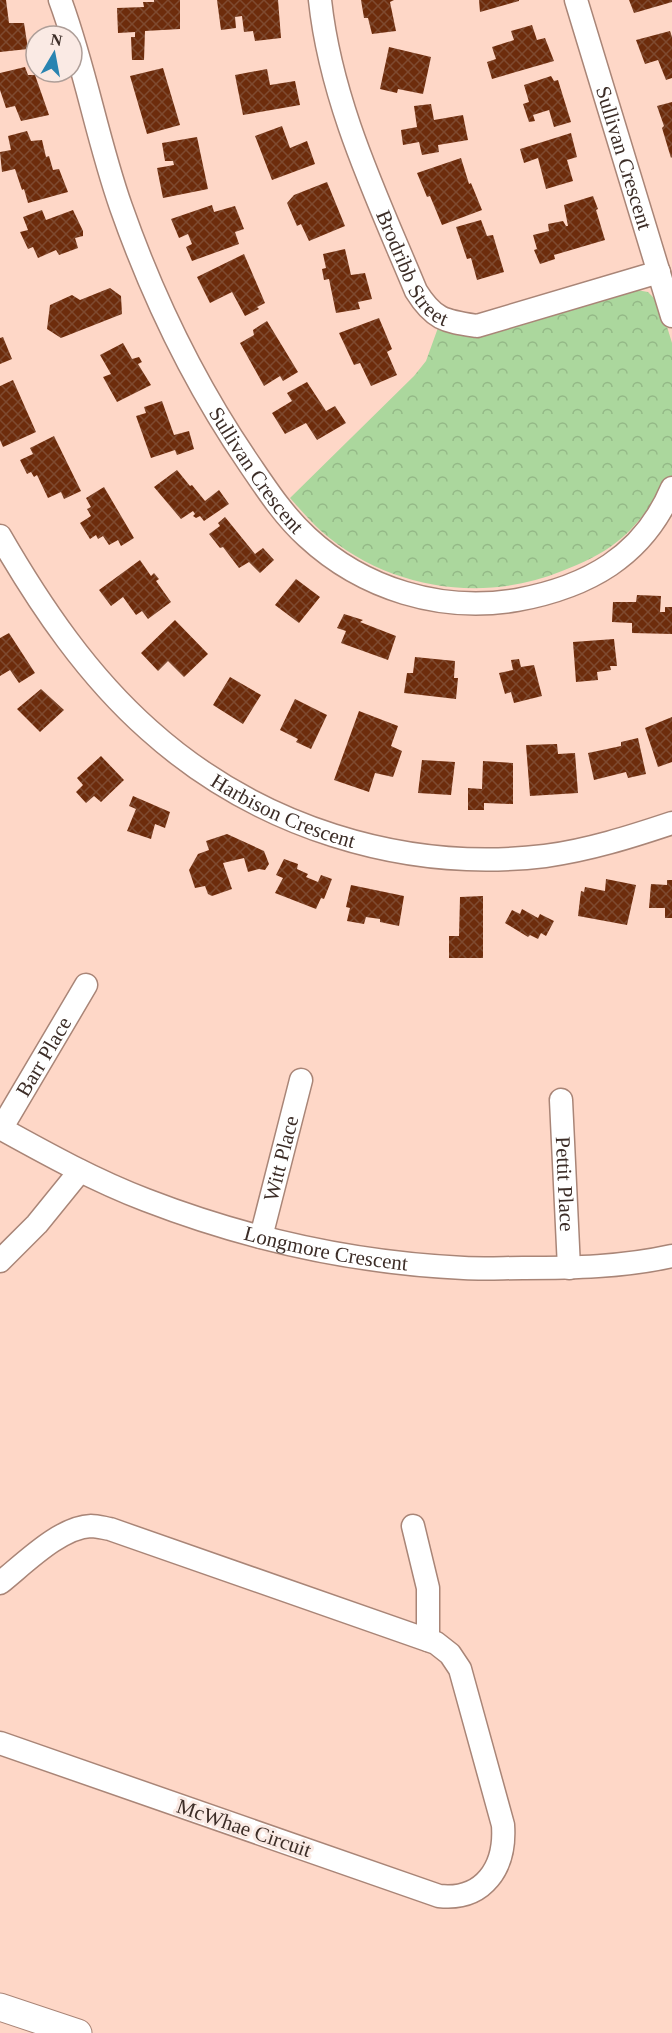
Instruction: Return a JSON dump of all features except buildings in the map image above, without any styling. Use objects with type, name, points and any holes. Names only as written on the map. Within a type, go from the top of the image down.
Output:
[{"type":"street","name":"Sullivan Crescent","points":[[60,0],[71,30],[114,186],[152,287],[188,364],[230,436],[276,504],[307,537],[342,564],[380,585],[421,598],[463,603],[506,602],[575,585],[605,570],[633,548],[645,534],[666,503],[672,489]]},
{"type":"street","name":"Brodribb Street","points":[[320,0],[335,82],[355,145],[416,291],[429,309],[446,322],[477,326],[659,272]]},
{"type":"street","name":"Sullivan Crescent","points":[[576,0],[672,316]]},
{"type":"street","name":"Harbison Crescent","points":[[0,536],[51,617],[78,654],[149,730],[229,789],[260,806],[320,832],[384,849],[437,857],[514,859],[546,856],[612,843],[672,823]]},
{"type":"street","name":"Barr Place","points":[[1,1129],[86,985]]},
{"type":"street","name":"Witt Place","points":[[261,1237],[301,1080]]},
{"type":"street","name":"Pettit Place","points":[[561,1100],[569,1268]]},
{"type":"street","name":"Longmore Crescent","points":[[1,1129],[80,1171],[146,1200],[261,1237],[301,1246],[382,1261],[465,1268],[613,1266],[672,1256]]},
{"type":"street","points":[[0,1261],[37,1224],[80,1171]]},
{"type":"street","name":"McWhae Circuit","points":[[0,1583],[57,1538],[74,1529],[92,1526],[110,1530],[436,1643],[450,1654],[460,1669],[503,1825],[501,1855],[493,1874],[492,1887],[455,1898],[439,1896],[0,1743]]},
{"type":"street","points":[[413,1526],[428,1588],[428,1640]]},
{"type":"street","points":[[0,2007],[78,2033]]},
{"type":"green space","points":[[631,289],[648,292],[657,301],[672,343],[672,509],[652,504],[618,541],[591,558],[569,568],[531,581],[500,587],[468,588],[436,585],[405,578],[375,566],[347,551],[321,531],[290,498],[414,376],[426,361],[439,325]]}]
